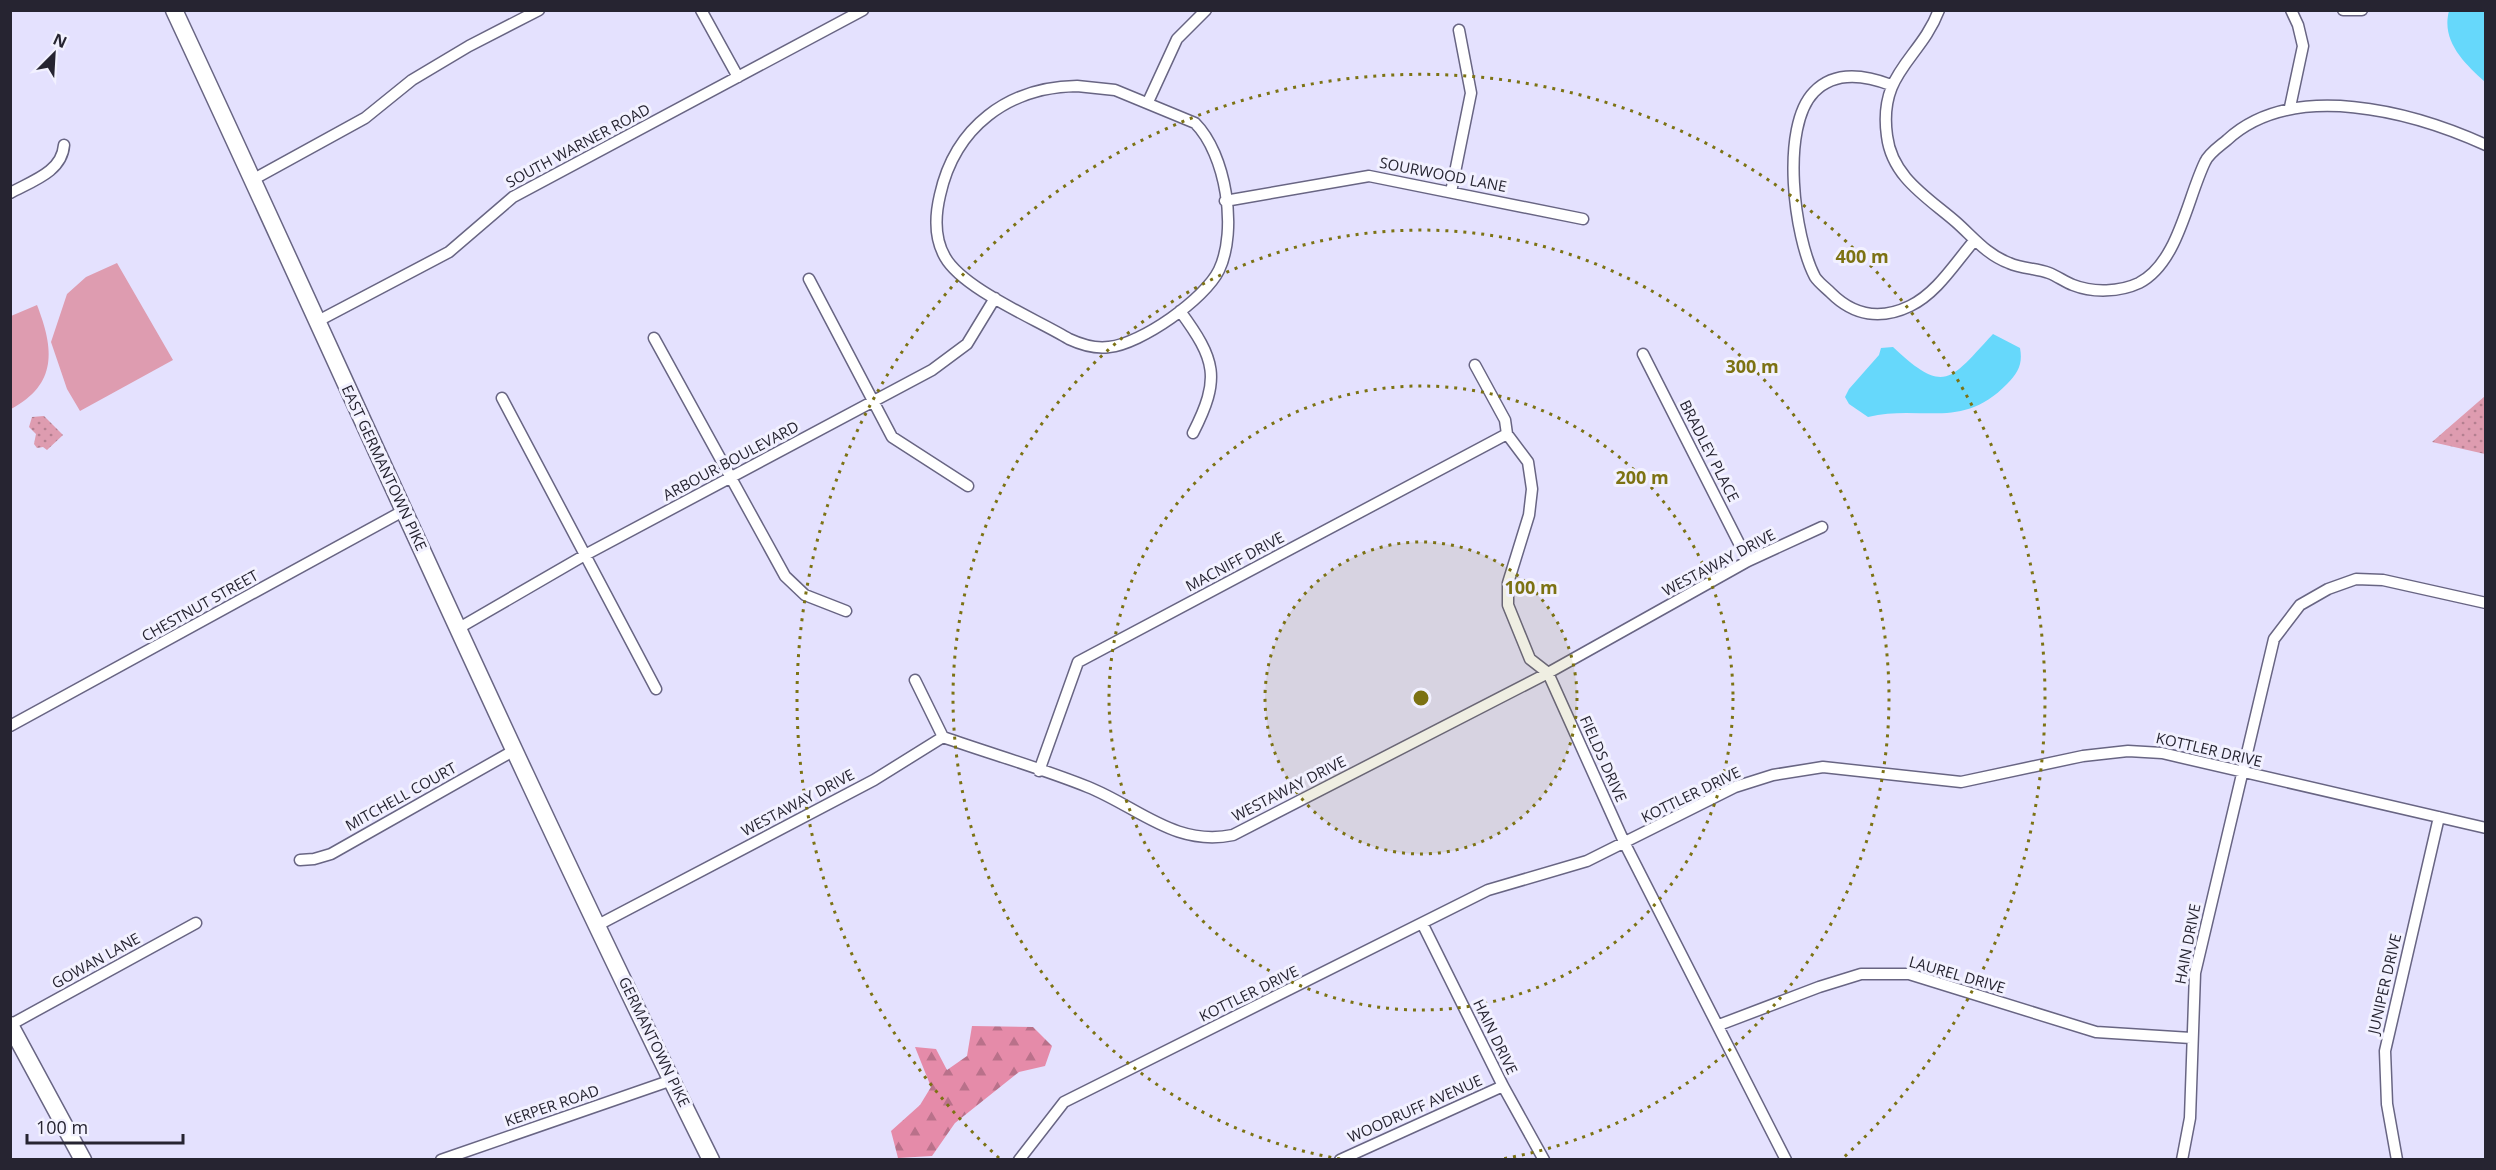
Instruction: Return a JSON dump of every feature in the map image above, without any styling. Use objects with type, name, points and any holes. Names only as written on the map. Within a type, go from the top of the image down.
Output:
[{"type":"main road","name":"EAST GERMANTOWN PIKE","points":[[174,10],[254,179],[513,751],[598,925]]},
{"type":"main road","name":"GERMANTOWN PIKE","points":[[598,925],[711,1160]]},
{"type":"main road","points":[[10,1025],[83,1160]]},
{"type":"street","points":[[254,179],[364,118],[412,80],[444,61],[539,10]]},
{"type":"street","points":[[701,10],[738,77]]},
{"type":"street","name":"SOUTH WARNER ROAD","points":[[318,321],[449,252],[513,197],[863,10]]},
{"type":"street","points":[[1148,102],[1178,39],[1206,10]]},
{"type":"street","points":[[1939,10],[1932,28],[1905,60],[1891,85],[1887,136],[1901,173],[1913,187],[1974,241],[2008,263],[2041,270],[2096,291],[2140,283],[2162,265],[2172,248],[2188,199],[2206,159],[2234,134],[2254,122],[2290,107],[2318,106],[2386,114],[2416,120],[2486,145]]},
{"type":"street","points":[[2290,107],[2303,46],[2298,25],[2291,10]]},
{"type":"street","points":[[2343,10],[2362,10]]},
{"type":"street","points":[[1451,192],[1471,93],[1459,30]]},
{"type":"street","points":[[1891,85],[1873,78],[1848,75],[1822,85],[1804,104],[1796,133],[1797,207],[1805,251],[1816,279],[1841,304],[1867,315],[1890,313],[1911,306],[1932,290],[1974,241]]},
{"type":"street","points":[[1097,87],[1148,102],[1195,123],[1205,133],[1219,161],[1225,201],[1228,231],[1224,258],[1218,273],[1180,311],[1133,342],[1108,348],[1095,347],[1069,339],[995,298],[965,277],[946,259],[937,234],[937,206],[946,173],[965,138],[995,110],[1027,93],[1043,88],[1097,87]]},
{"type":"street","points":[[10,193],[53,169],[63,154],[64,145]]},
{"type":"street","name":"SOURWOOD LANE","points":[[1225,201],[1360,176],[1383,178],[1583,219]]},
{"type":"street","points":[[808,279],[883,424],[900,445],[968,486]]},
{"type":"street","name":"ARBOUR BOULEVARD","points":[[459,628],[585,555],[873,403],[953,356],[976,333],[995,298]]},
{"type":"street","points":[[1180,311],[1205,347],[1210,363],[1209,402],[1193,434]]},
{"type":"street","points":[[654,338],[732,477],[779,567],[791,583],[814,600],[846,611]]},
{"type":"street","name":"BRADLEY PLACE","points":[[1643,354],[1748,561]]},
{"type":"street","name":"FIELDS DRIVE","points":[[1475,365],[1505,420],[1507,434],[1528,462],[1532,489],[1529,515],[1508,583],[1508,605],[1530,658],[1548,673],[1624,844],[1719,1025],[1786,1160]]},
{"type":"street","points":[[502,398],[656,689]]},
{"type":"street","name":"MACNIFF DRIVE","points":[[1039,771],[1078,662],[1507,434]]},
{"type":"street","name":"CHESTNUT STREET","points":[[10,726],[403,511]]},
{"type":"street","name":"WESTAWAY DRIVE","points":[[598,925],[874,780],[943,738],[1088,787],[1173,832],[1194,837],[1217,838],[1233,835],[1548,673],[1748,561],[1822,527]]},
{"type":"street","name":"HAIN DRIVE","points":[[2182,1160],[2190,1118],[2195,973],[2274,639],[2300,605],[2328,589],[2356,579],[2383,580],[2486,603]]},
{"type":"street","points":[[915,680],[943,738]]},
{"type":"street","name":"MITCHELL COURT","points":[[300,860],[331,854],[513,751]]},
{"type":"street","name":"KOTTLER DRIVE","points":[[1019,1160],[1064,1102],[1423,925],[1488,890],[1587,861],[1735,787],[1773,775],[1823,767],[1961,782],[2083,756],[2128,751],[2162,753],[2486,828]]},
{"type":"street","name":"JUNIPER DRIVE","points":[[2397,1160],[2387,1104],[2385,1051],[2439,817]]},
{"type":"street","name":"GOWAN LANE","points":[[10,1025],[196,923]]},
{"type":"street","name":"HAIN DRIVE","points":[[1423,925],[1503,1086],[1544,1160]]},
{"type":"street","name":"LAUREL DRIVE","points":[[1719,1025],[1819,987],[1861,974],[1909,974],[2096,1032],[2191,1038]]},
{"type":"street","name":"KERPER ROAD","points":[[441,1160],[672,1080]]},
{"type":"street","name":"WOODRUFF AVENUE","points":[[1340,1160],[1503,1086]]},
{"type":"shaded area","points":[[117,263],[173,360],[80,411],[67,389],[51,342],[67,294],[86,277]]},
{"type":"shaded area","points":[[37,305],[47,336],[48,364],[37,388],[11,409],[11,316]]},
{"type":"shaded area","points":[[2485,396],[2485,454],[2432,442]]},
{"type":"shaded area","points":[[44,416],[63,435],[47,450],[43,447],[37,448],[34,444],[36,434],[29,427],[32,417]]},
{"type":"green space","points":[[972,1026],[1033,1027],[1052,1046],[1045,1066],[1019,1072],[955,1123],[932,1156],[898,1158],[891,1131],[920,1105],[931,1087],[915,1047],[936,1049],[947,1070],[967,1056]]},
{"type":"water","points":[[2449,11],[2485,11],[2485,82],[2462,59],[2451,42],[2447,22]]},
{"type":"water","points":[[1993,334],[2020,348],[2020,364],[2017,372],[2007,384],[1974,407],[1957,412],[1887,414],[1868,417],[1849,404],[1845,397],[1849,389],[1879,355],[1881,348],[1893,347],[1925,372],[1936,377],[1946,376],[1967,362]]}]
